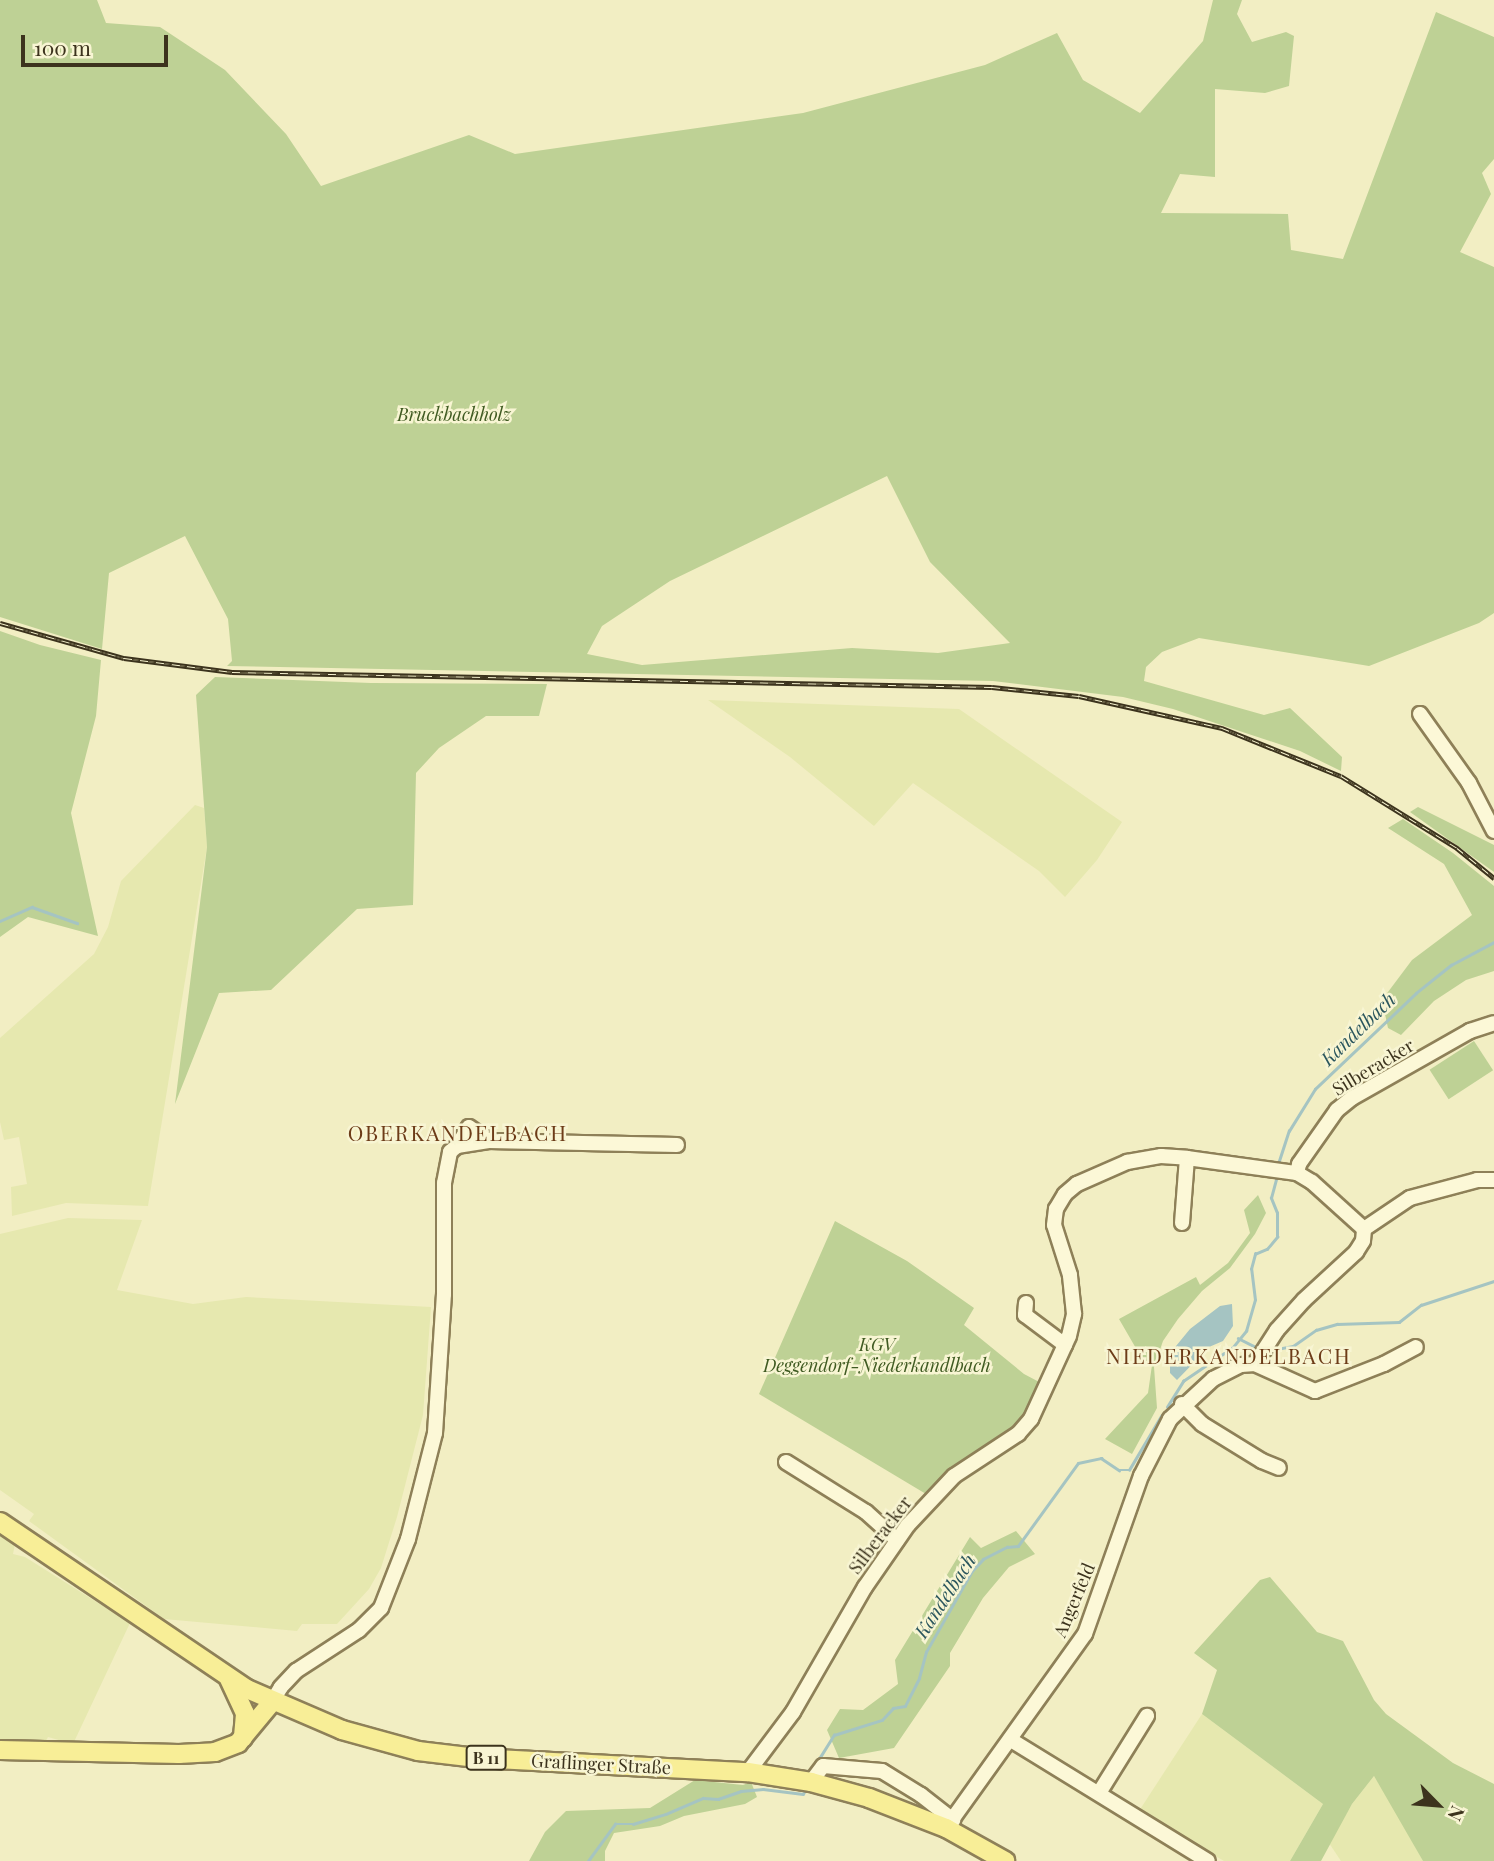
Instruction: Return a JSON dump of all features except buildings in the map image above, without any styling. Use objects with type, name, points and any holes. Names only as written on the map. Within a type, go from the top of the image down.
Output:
[{"type":"main road","name":"B 11","points":[[0,1521],[228,1677],[272,1702]]},
{"type":"main road","points":[[228,1677],[245,1714],[243,1738]]},
{"type":"main road","points":[[0,1750],[179,1754],[215,1752],[232,1747],[243,1738],[272,1702]]},
{"type":"main road","name":"Graflinger Straße","points":[[272,1702],[342,1730],[418,1751],[477,1758],[748,1772],[811,1782],[949,1824],[1005,1861]]},
{"type":"street","points":[[1420,714],[1469,783],[1494,831]]},
{"type":"street","name":"Silberacker","points":[[1297,1173],[1300,1164],[1337,1110],[1352,1098],[1470,1031],[1494,1023]]},
{"type":"street","points":[[272,1702],[296,1671],[359,1630],[381,1608],[408,1539],[435,1433],[444,1294],[444,1183],[450,1152],[469,1127],[489,1141],[677,1146]]},
{"type":"street","name":"Silberacker","points":[[748,1772],[793,1712],[865,1587],[897,1541],[954,1476],[1018,1434],[1031,1419],[1065,1345],[1074,1314],[1074,1296],[1054,1225],[1056,1209],[1065,1194],[1077,1184],[1127,1162],[1161,1156],[1187,1158],[1297,1173],[1312,1182],[1364,1229]]},
{"type":"street","points":[[1182,1223],[1187,1158]]},
{"type":"street","points":[[1416,1347],[1384,1364],[1315,1391],[1255,1364],[1277,1330],[1304,1300],[1356,1252],[1363,1241],[1364,1229],[1410,1198],[1477,1180],[1494,1180]]},
{"type":"street","points":[[1026,1303],[1025,1315],[1065,1345]]},
{"type":"street","name":"Angerfeld","points":[[949,1824],[1084,1634],[1145,1466],[1170,1419],[1213,1379],[1241,1364],[1255,1364]]},
{"type":"street","points":[[1182,1405],[1202,1424],[1262,1461],[1279,1468]]},
{"type":"street","points":[[786,1462],[866,1512],[897,1541]]},
{"type":"street","points":[[1098,1793],[1147,1716]]},
{"type":"street","points":[[1011,1740],[1208,1861]]},
{"type":"street","points":[[811,1782],[823,1766],[882,1770],[921,1795],[949,1824]]},
{"type":"green space","name":"Bruckbachholz","points":[[0,0],[97,0],[106,23],[160,27],[225,70],[286,134],[321,186],[469,135],[515,154],[803,113],[985,65],[1057,33],[1083,80],[1140,113],[1203,41],[1213,0],[1242,0],[1237,14],[1252,42],[1286,32],[1294,36],[1289,86],[1265,93],[1215,89],[1215,177],[1180,174],[1161,213],[1288,214],[1291,250],[1343,259],[1436,12],[1494,37],[1494,159],[1482,173],[1491,194],[1460,252],[1494,267],[1494,613],[1479,623],[1369,666],[1199,638],[1162,652],[1146,667],[1144,681],[1264,715],[1290,708],[1342,757],[1341,771],[1300,751],[1173,709],[1123,697],[993,681],[227,666],[232,661],[228,619],[185,536],[109,573],[102,649],[0,617]],"holes":[[[887,476],[930,562],[1010,643],[938,653],[852,648],[642,665],[587,654],[602,626],[670,581]]]},
{"type":"green space","points":[[0,631],[40,645],[101,660],[96,716],[71,813],[98,936],[28,917],[0,937]]},
{"type":"green space","points":[[215,677],[371,683],[547,684],[539,716],[486,716],[439,748],[416,773],[413,905],[357,909],[271,990],[219,993],[175,1104],[207,847],[196,695]]},
{"type":"green space","points":[[708,700],[959,709],[1122,822],[1097,860],[1065,897],[1039,871],[913,783],[874,826],[790,757]]},
{"type":"green space","points":[[195,805],[204,808],[207,847],[148,1206],[66,1203],[12,1216],[11,1187],[27,1184],[19,1137],[4,1140],[0,1122],[0,1038],[94,954],[108,927],[121,881]]},
{"type":"green space","points":[[1418,807],[1494,845],[1494,872],[1410,812]]},
{"type":"green space","points":[[1403,819],[1453,853],[1494,886],[1494,971],[1466,980],[1434,1001],[1401,1035],[1388,1028],[1382,1000],[1412,960],[1472,915],[1444,864],[1388,828]]},
{"type":"green space","points":[[1474,1041],[1493,1070],[1449,1099],[1430,1070]]},
{"type":"green space","name":"NIEDERKANDELBACH","points":[[1258,1195],[1266,1213],[1255,1234],[1230,1268],[1202,1291],[1163,1341],[1154,1367],[1157,1408],[1132,1454],[1105,1439],[1148,1393],[1152,1365],[1141,1357],[1119,1319],[1196,1277],[1200,1285],[1228,1263],[1250,1233],[1244,1210]]},
{"type":"green space","points":[[68,1218],[142,1220],[117,1290],[193,1304],[246,1297],[431,1307],[423,1415],[397,1517],[381,1568],[369,1589],[337,1624],[302,1624],[297,1631],[164,1619],[29,1521],[34,1514],[0,1490],[0,1234]]},
{"type":"green space","name":"KGV Deggendorf-Niederkandlbach","points":[[835,1221],[907,1261],[974,1308],[964,1325],[1024,1374],[1043,1384],[1016,1429],[949,1470],[926,1494],[759,1394]]},
{"type":"green space","points":[[1016,1531],[1035,1554],[1009,1567],[983,1598],[950,1653],[950,1666],[894,1748],[839,1758],[827,1730],[840,1709],[863,1710],[898,1684],[895,1660],[970,1537],[981,1548]]},
{"type":"green space","points":[[0,1534],[15,1544],[13,1554],[25,1557],[130,1623],[73,1744],[48,1737],[46,1741],[0,1740]]},
{"type":"green space","points":[[1270,1577],[1317,1632],[1343,1641],[1374,1700],[1386,1714],[1453,1763],[1494,1784],[1494,1861],[1423,1861],[1374,1776],[1352,1804],[1321,1861],[1290,1861],[1323,1804],[1202,1714],[1217,1670],[1194,1653],[1260,1580]]},
{"type":"green space","points":[[1202,1714],[1323,1804],[1290,1861],[1224,1861],[1139,1811]]},
{"type":"green space","points":[[1374,1776],[1423,1861],[1341,1861],[1329,1843],[1352,1804]]},
{"type":"green space","points":[[695,1780],[743,1785],[751,1782],[757,1797],[745,1804],[684,1816],[660,1826],[614,1833],[605,1851],[605,1861],[529,1861],[545,1832],[566,1811],[650,1808]]},
{"type":"water","points":[[1232,1304],[1233,1326],[1223,1341],[1209,1347],[1177,1380],[1170,1373],[1170,1361],[1176,1346],[1190,1329],[1220,1306]]},
{"type":"waterway","points":[[0,921],[32,907],[77,923]]},
{"type":"waterway","name":"Kandelbach","points":[[1278,1164],[1289,1131],[1315,1089],[1416,993],[1451,965],[1494,942]]},
{"type":"waterway","name":"Kandelbach","points":[[1167,1407],[1183,1381],[1233,1347],[1246,1331],[1255,1300],[1251,1269],[1255,1254],[1267,1249],[1277,1237],[1277,1213],[1271,1198],[1276,1179]]},
{"type":"waterway","points":[[1272,1350],[1293,1346],[1316,1330],[1337,1324],[1399,1322],[1421,1305],[1494,1281]]},
{"type":"waterway","points":[[1238,1338],[1258,1348]]},
{"type":"waterway","name":"Kandelbach","points":[[817,1762],[834,1735],[882,1720],[893,1708],[905,1706],[919,1678],[926,1652],[972,1571],[983,1559],[1007,1547],[1018,1546],[1078,1463],[1101,1458],[1119,1470],[1129,1470],[1161,1416]]},
{"type":"waterway","name":"Kandelbach","points":[[588,1861],[615,1824],[633,1824],[666,1814],[703,1798],[718,1799],[741,1791],[763,1789],[803,1794],[805,1790]]},
{"type":"railway","points":[[0,623],[124,658],[232,672],[992,687],[1079,696],[1222,728],[1341,776],[1457,848],[1494,878]]},
{"type":"district","name":"OBERKANDELBACH","points":[[458,1132]]},
{"type":"district","name":"NIEDERKANDELBACH","points":[[1229,1355]]}]
